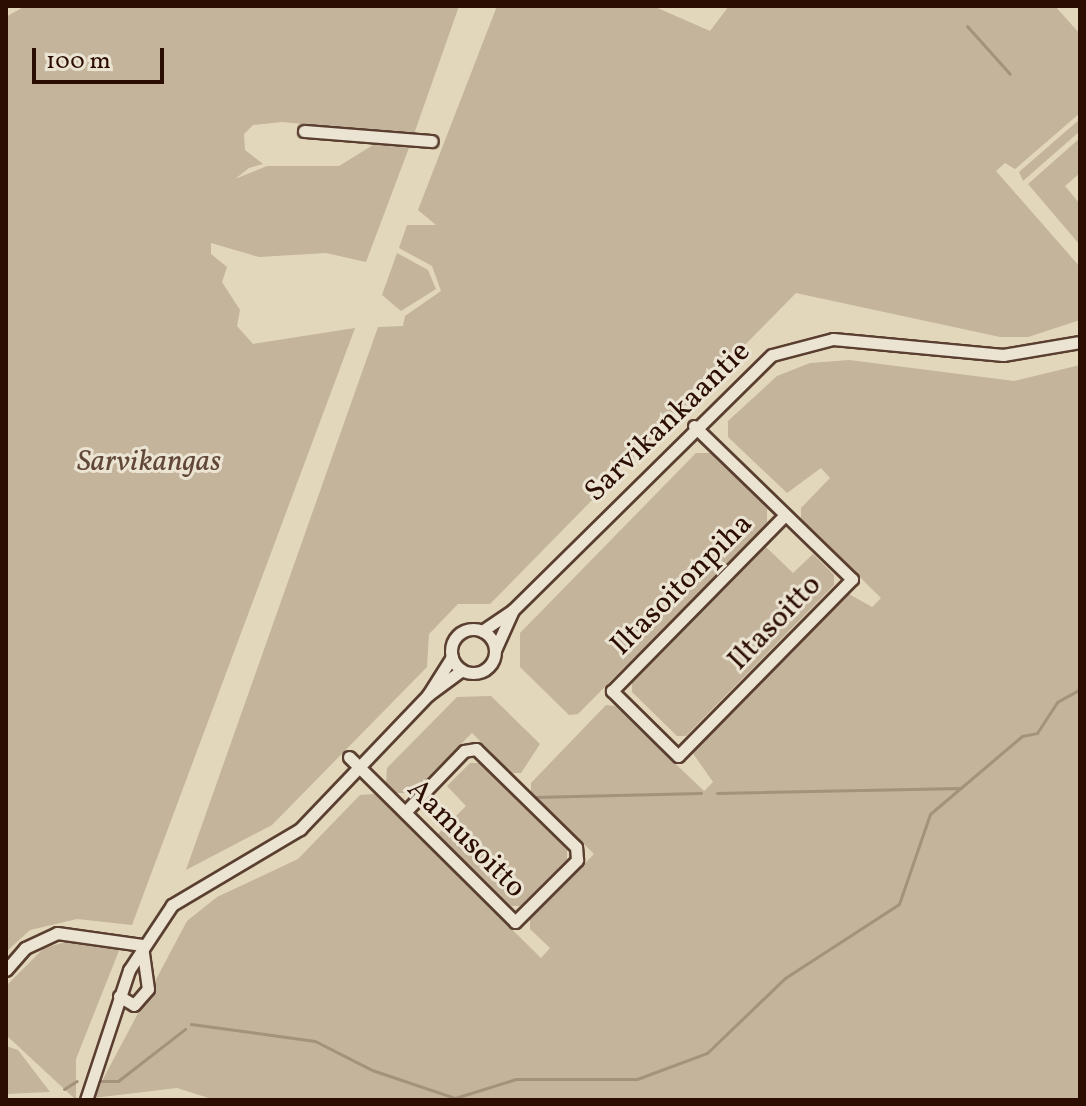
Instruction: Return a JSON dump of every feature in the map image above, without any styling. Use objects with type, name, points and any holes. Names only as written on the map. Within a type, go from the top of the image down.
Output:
[{"type":"street","points":[[304,131],[432,141]]},
{"type":"street","name":"Sarvikankaantie","points":[[428,695],[452,657],[459,634],[482,631],[513,610],[755,366],[798,344],[846,339],[1003,355],[1080,342]]},
{"type":"street","name":"Iltasoitto","points":[[678,756],[852,579],[694,426]]},
{"type":"street","name":"Iltasoitonpiha","points":[[678,756],[612,691],[785,515]]},
{"type":"street","name":"Sarvikankaantie","points":[[86,1100],[119,996],[142,945],[172,905],[279,846],[428,695],[462,670],[485,670],[513,610]]},
{"type":"street","points":[[482,631],[495,650]]},
{"type":"street","points":[[452,657],[462,670]]},
{"type":"street","name":"Aamusoitto","points":[[349,757],[515,922],[578,853],[476,749],[464,751],[405,812]]},
{"type":"street","points":[[6,970],[25,948],[57,933],[142,945],[148,989],[134,1005],[119,996]]},
{"type":"green space","name":"Sarvikangas","points":[[25,6],[459,6],[414,134],[282,122],[253,125],[244,134],[245,150],[263,164],[249,168],[235,179],[267,166],[339,166],[378,142],[410,145],[366,262],[326,253],[259,257],[211,243],[211,254],[227,267],[222,282],[240,310],[237,326],[253,344],[355,328],[132,925],[77,919],[30,930],[6,952],[6,17]]},
{"type":"green space","points":[[497,6],[653,6],[710,31],[729,6],[1055,6],[1080,34],[1080,113],[1015,169],[1005,163],[996,171],[1080,267],[1080,320],[1028,337],[1000,337],[796,293],[629,462],[615,463],[598,480],[598,494],[490,604],[458,604],[429,634],[427,667],[272,825],[186,870],[378,327],[403,326],[405,316],[441,291],[432,266],[399,248],[407,225],[436,225],[418,210]]},
{"type":"green space","points":[[1080,119],[1080,131],[1023,181],[1019,172]]},
{"type":"green space","points":[[1080,138],[1080,173],[1065,186],[1080,204],[1080,245],[1028,184]]},
{"type":"green space","points":[[397,253],[428,270],[436,289],[401,311],[382,295]]},
{"type":"green space","points":[[849,360],[1014,381],[1080,365],[1080,1100],[215,1100],[177,1088],[93,1098],[187,921],[217,897],[298,859],[360,795],[375,794],[541,958],[550,948],[530,929],[530,919],[594,854],[531,792],[531,783],[606,705],[615,706],[704,791],[713,782],[692,752],[849,594],[872,607],[881,598],[801,519],[801,508],[830,478],[821,468],[787,493],[728,437],[728,421],[777,376],[810,363]]},
{"type":"green space","points":[[696,453],[711,453],[767,508],[767,523],[578,714],[569,715],[520,667],[520,633]]},
{"type":"green space","points":[[766,547],[793,573],[813,554],[834,575],[834,585],[686,736],[677,736],[632,692],[632,683]]},
{"type":"green space","points":[[491,696],[540,744],[521,773],[512,773],[472,733],[412,793],[396,793],[386,783],[387,768],[457,697]]},
{"type":"green space","points":[[470,763],[479,763],[567,850],[567,859],[520,906],[511,906],[438,834],[466,806],[447,786]]},
{"type":"green space","points":[[84,937],[120,948],[76,1059],[76,1100],[6,1035],[6,986],[44,948]]},
{"type":"green space","points":[[6,1046],[18,1050],[50,1092],[6,1094]]},
{"type":"waterway","points":[[967,26],[1010,74]]},
{"type":"waterway","points":[[372,1070],[455,1098],[516,1079],[637,1079],[707,1053],[785,978],[899,904],[930,814],[1022,736],[1037,733],[1057,702],[1080,689]]},
{"type":"waterway","points":[[717,793],[961,788]]},
{"type":"waterway","points":[[534,797],[701,793]]},
{"type":"waterway","points":[[191,1024],[315,1041],[370,1069]]},
{"type":"waterway","points":[[100,1081],[118,1081],[185,1029]]},
{"type":"waterway","points":[[64,1089],[77,1081]]}]
